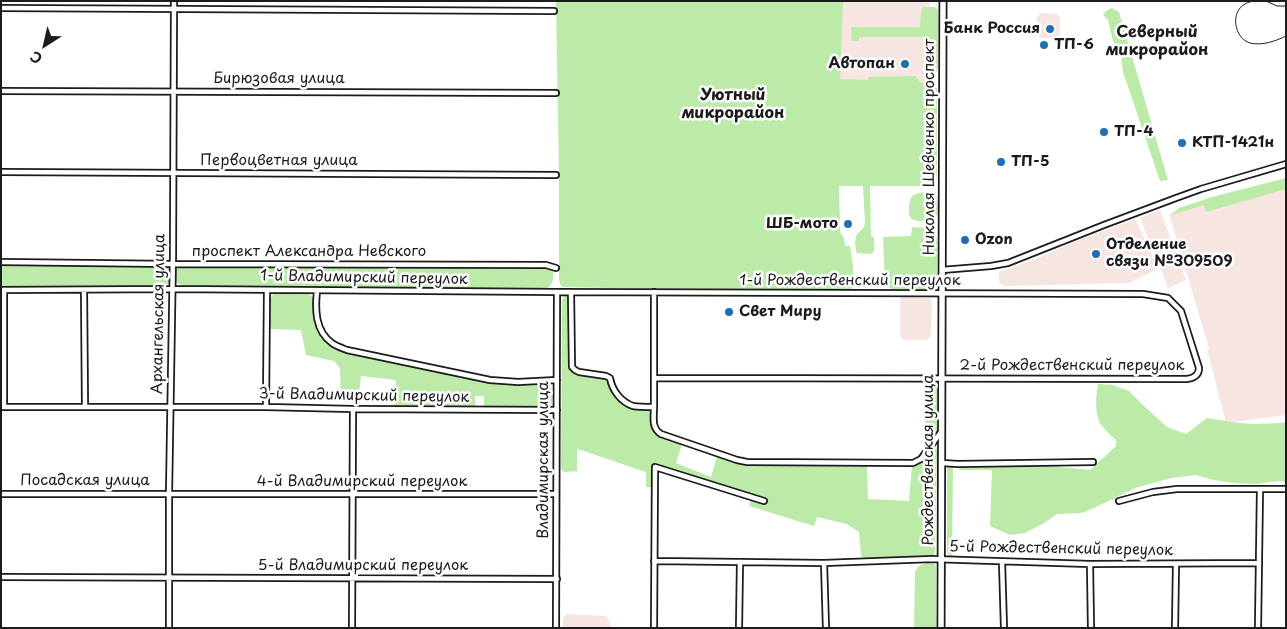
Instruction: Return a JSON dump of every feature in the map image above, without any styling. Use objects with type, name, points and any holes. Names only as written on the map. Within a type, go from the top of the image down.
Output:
[{"type":"main road","name":"Николая Шевченко проспект","points":[[942,293],[943,1]]},
{"type":"main road","name":"Рождественская улица","points":[[941,628],[942,293]]},
{"type":"street","name":"Архангельская улица","points":[[169,628],[168,494],[173,264],[174,1]]},
{"type":"street","points":[[1,8],[554,11]]},
{"type":"street","name":"Бирюзовая улица","points":[[1,91],[556,93]]},
{"type":"street","points":[[942,270],[1008,263],[1176,198],[1286,164]]},
{"type":"street","name":"Первоцветная улица","points":[[1,172],[556,175]]},
{"type":"street","name":"проспект Александра Невского","points":[[1,262],[546,265],[556,268]]},
{"type":"street","points":[[3,407],[3,290],[172,289]]},
{"type":"street","name":"1-й Владимирский переулок","points":[[172,289],[557,292]]},
{"type":"street","points":[[84,290],[85,406]]},
{"type":"street","points":[[266,407],[267,290]]},
{"type":"street","points":[[317,291],[317,319],[319,327],[333,344],[347,350],[490,380],[518,382],[557,380]]},
{"type":"street","name":"1-й Рождественский переулок","points":[[557,292],[1143,294]]},
{"type":"street","name":"Владимирская улица","points":[[556,628],[557,292]]},
{"type":"street","points":[[571,292],[572,367],[579,372],[610,378],[614,389],[626,402],[634,406],[654,407]]},
{"type":"street","points":[[654,292],[654,426],[657,431],[747,462],[913,463],[921,459],[942,432]]},
{"type":"street","name":"2-й Рождественский переулок","points":[[655,378],[1194,378],[1199,372],[1199,365],[1181,311],[1168,298],[1143,294]]},
{"type":"street","name":"3-й Владимирский переулок","points":[[3,407],[557,410]]},
{"type":"street","points":[[352,628],[353,409]]},
{"type":"street","points":[[942,463],[1093,462]]},
{"type":"street","points":[[654,628],[655,467],[764,502]]},
{"type":"street","points":[[1119,501],[1153,492],[1177,489],[1286,489]]},
{"type":"street","points":[[1258,628],[1260,489]]},
{"type":"street","name":"Посадская улица","points":[[1,494],[168,494]]},
{"type":"street","name":"4-й Владимирский переулок","points":[[168,494],[556,494]]},
{"type":"street","name":"5-й Рождественский переулок","points":[[654,561],[824,563],[941,560],[1090,564],[1258,563]]},
{"type":"street","points":[[739,628],[740,562]]},
{"type":"street","points":[[1002,562],[1004,628]]},
{"type":"street","points":[[824,563],[826,628]]},
{"type":"street","points":[[1090,564],[1091,628]]},
{"type":"street","points":[[1175,628],[1176,564]]},
{"type":"street","name":"5-й Владимирский переулок","points":[[1,577],[557,579]]},
{"type":"shaded area","points":[[840,1],[929,1],[929,74],[927,85],[836,85]]},
{"type":"shaded area","points":[[1041,13],[1057,14],[1060,18],[1060,36],[1057,38],[1041,38],[1037,34],[1037,17]]},
{"type":"shaded area","points":[[1286,189],[1286,415],[1226,423],[1207,349],[1209,348],[1169,214],[1205,204]]},
{"type":"shaded area","points":[[1160,210],[1186,280],[1168,288],[1140,218]]},
{"type":"shaded area","points":[[1136,220],[1157,267],[1152,272],[1129,283],[1004,286],[999,282],[999,272]]},
{"type":"shaded area","points":[[902,297],[929,298],[932,301],[931,336],[927,340],[904,340],[900,336],[900,301]]},
{"type":"shaded area","points":[[567,614],[607,616],[612,628],[563,628],[563,618]]},
{"type":"green space","points":[[556,1],[843,1],[840,79],[868,80],[869,77],[915,76],[921,83],[936,86],[936,181],[928,186],[870,186],[871,237],[874,237],[874,249],[873,253],[870,254],[857,253],[855,246],[857,235],[865,223],[863,186],[839,186],[840,232],[844,238],[845,246],[850,246],[853,266],[853,286],[851,289],[715,290],[563,287],[559,280]]},
{"type":"green space","points":[[923,7],[938,9],[938,66],[937,72],[931,76],[925,76],[925,37],[859,37],[859,41],[852,41],[851,27],[920,27]]},
{"type":"green space","points":[[1112,8],[1119,12],[1168,180],[1160,181],[1123,72],[1121,56],[1113,41],[1108,20],[1103,15]]},
{"type":"green space","points":[[1286,178],[1286,189],[1206,212],[1204,205],[1171,215],[1179,208],[1212,197]]},
{"type":"green space","points":[[930,192],[937,197],[938,210],[936,217],[923,221],[912,219],[909,204],[912,197],[917,194]]},
{"type":"green space","points":[[912,227],[928,228],[936,235],[937,286],[931,291],[893,290],[885,285],[883,237],[911,236]]},
{"type":"green space","points":[[1,264],[166,266],[170,270],[170,282],[164,286],[1,286]]},
{"type":"green space","points":[[545,266],[553,271],[553,277],[551,284],[544,289],[184,286],[175,280],[175,270],[181,267]]},
{"type":"green space","points":[[276,292],[308,294],[312,296],[315,324],[321,336],[330,345],[350,354],[482,382],[550,384],[552,389],[551,407],[484,406],[484,396],[475,396],[475,406],[394,405],[396,380],[361,376],[358,403],[341,402],[340,368],[334,361],[306,355],[301,330],[270,329],[269,304],[270,299]]},
{"type":"green space","points":[[566,295],[569,296],[569,357],[572,372],[608,379],[627,404],[651,409],[652,426],[656,435],[682,444],[676,463],[711,477],[717,456],[735,463],[757,466],[867,466],[868,499],[909,501],[912,465],[919,462],[936,447],[935,553],[927,558],[866,559],[861,556],[859,532],[847,524],[817,517],[814,526],[749,506],[751,495],[654,464],[652,464],[652,487],[646,487],[646,472],[578,449],[577,471],[564,472],[561,469],[562,304],[563,298]]},
{"type":"green space","points":[[928,381],[934,381],[937,384],[937,431],[935,437],[931,438],[924,412],[925,385]]},
{"type":"green space","points":[[1098,384],[1113,385],[1129,391],[1167,427],[1186,434],[1207,418],[1253,424],[1286,422],[1286,482],[1234,483],[1196,475],[1171,478],[1135,488],[1082,513],[1057,514],[1025,533],[1010,535],[990,526],[992,470],[959,470],[959,467],[963,465],[1048,466],[1090,470],[1116,446],[1116,440],[1099,422],[1096,399]]},
{"type":"green space","points":[[949,465],[953,466],[952,557],[947,553],[947,467]]},
{"type":"green space","points":[[926,563],[935,564],[936,567],[936,628],[914,628],[915,572],[919,566]]},
{"type":"tram line","points":[[1253,1],[1245,4],[1237,13],[1236,25],[1240,36],[1250,43],[1259,44],[1286,36]]},
{"type":"tram line","points":[[1266,1],[1277,6],[1286,6]]},
{"type":"place","name":"Банк Россия","points":[[1050,29]]},
{"type":"place","name":"ТП-6","points":[[1044,45]]},
{"type":"place","name":"Автопан","points":[[905,64]]},
{"type":"place","name":"ТП-4","points":[[1104,132]]},
{"type":"place","name":"КТП-1421н","points":[[1182,143]]},
{"type":"place","name":"ТП-5","points":[[1001,162]]},
{"type":"place","name":"ШБ-мото","points":[[848,224]]},
{"type":"place","name":"Ozon","points":[[965,240]]},
{"type":"place","name":"Отделение связи №309509","points":[[1096,254]]},
{"type":"place","name":"Свет Миру","points":[[729,312]]},
{"type":"district","name":"Северный микрорайон","points":[[1157,42]]},
{"type":"district","name":"Уютный микрорайон","points":[[733,105]]}]
